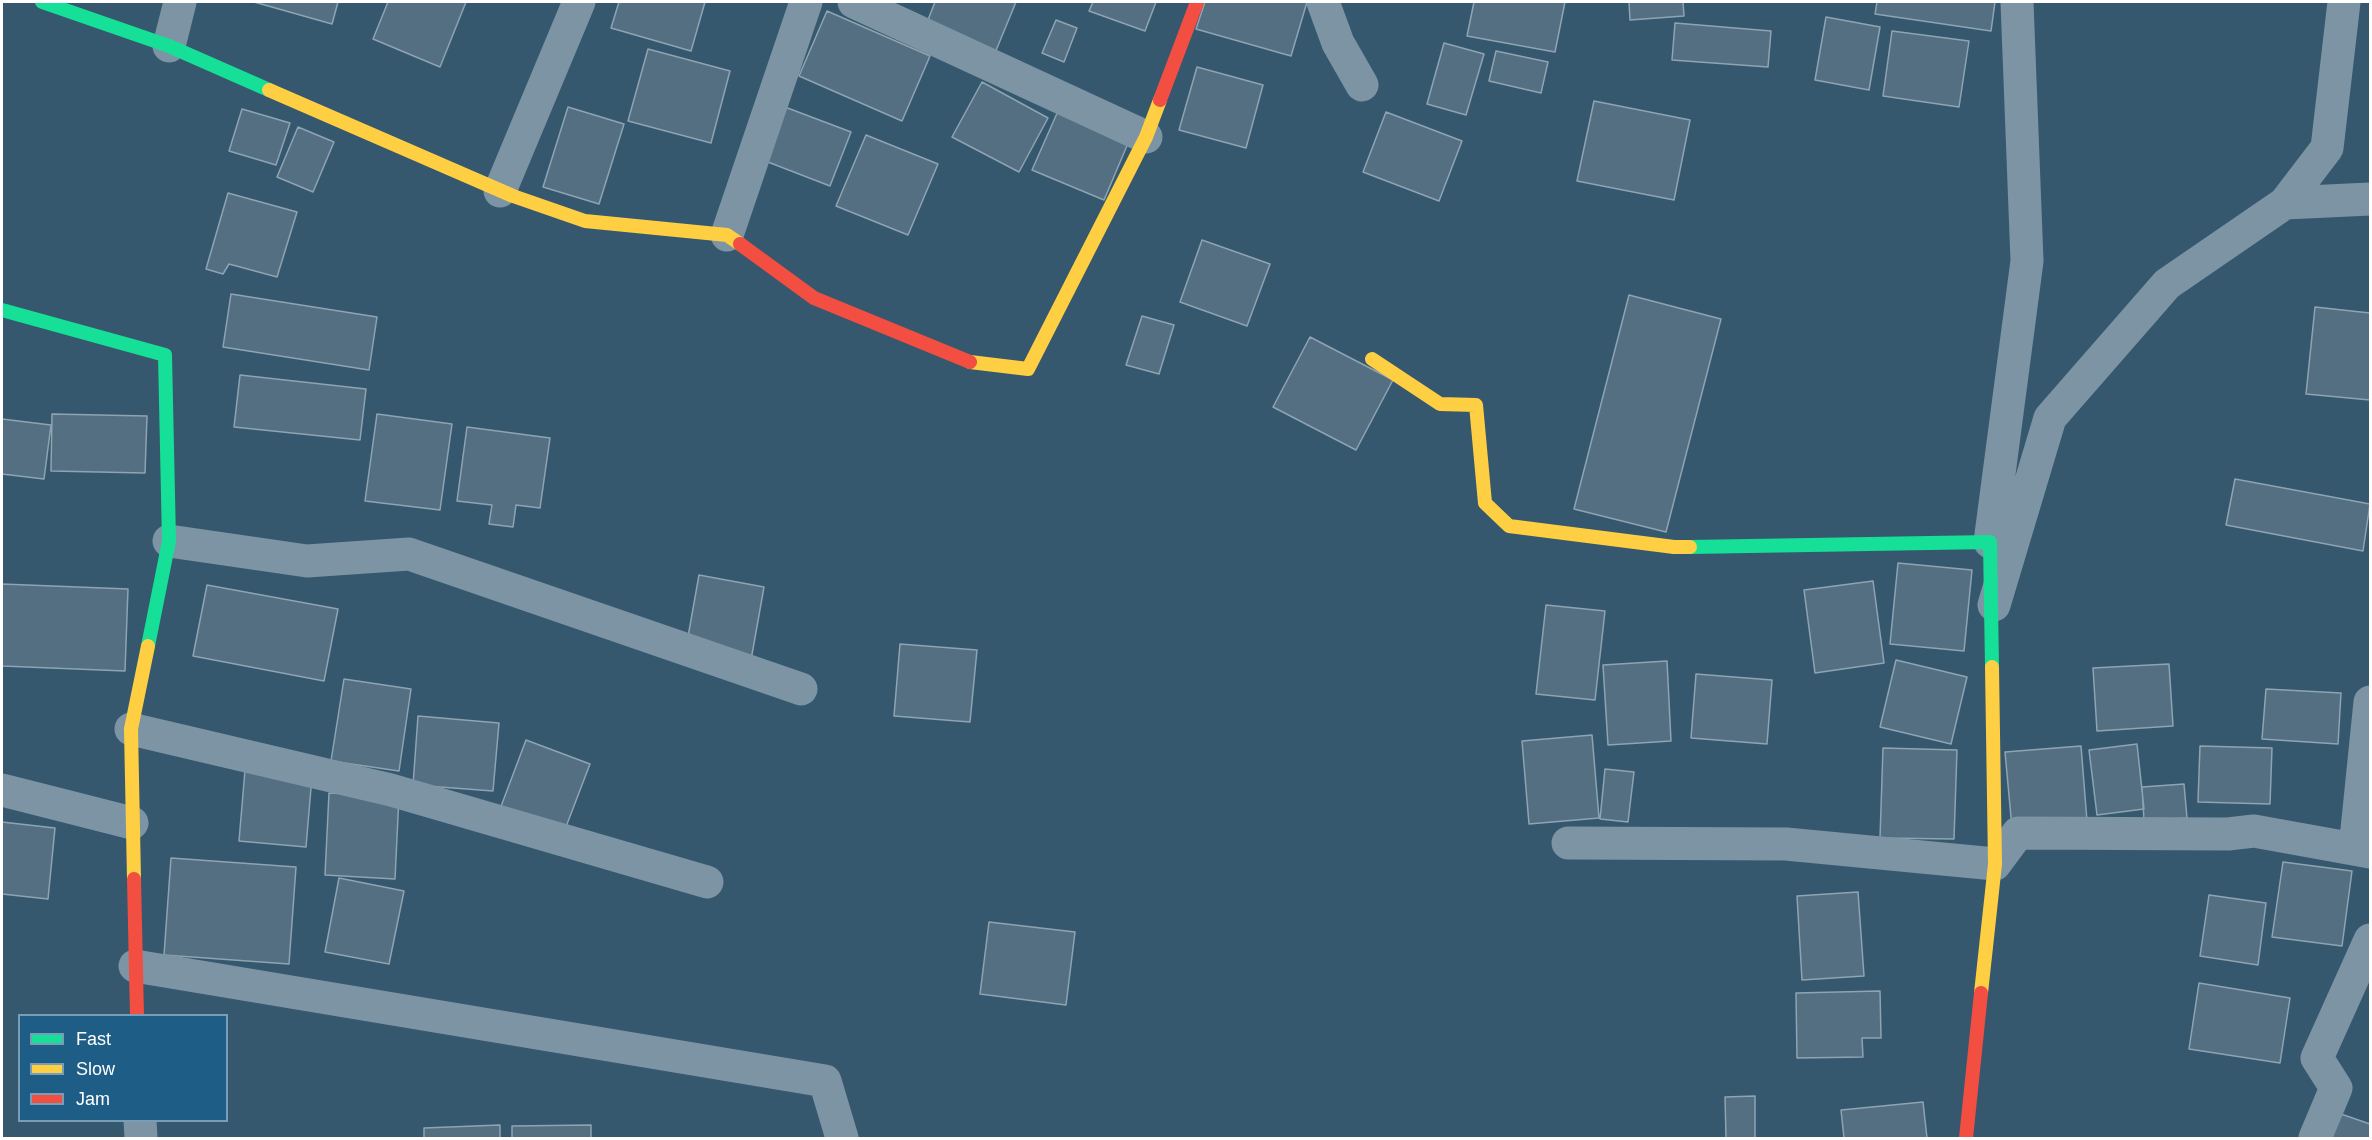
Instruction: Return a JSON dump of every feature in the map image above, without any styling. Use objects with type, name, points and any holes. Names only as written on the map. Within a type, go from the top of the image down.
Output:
[{"type":"street","points":[[42,2],[169,46],[500,191],[585,221],[726,235],[814,298],[968,362],[1028,369],[1146,137],[1197,2]]},
{"type":"street","points":[[169,46],[180,2]]},
{"type":"street","points":[[500,191],[579,2]]},
{"type":"street","points":[[726,235],[807,2]]},
{"type":"street","points":[[854,2],[1146,137]]},
{"type":"street","points":[[1323,2],[1338,44],[1362,85]]},
{"type":"street","points":[[1966,1138],[1995,864],[1990,542],[2027,261],[2017,2]]},
{"type":"street","points":[[1992,610],[2050,418],[2167,284],[2285,203],[2327,148],[2344,2]]},
{"type":"street","points":[[2285,203],[2370,199]]},
{"type":"street","points":[[2,310],[165,355],[169,541],[131,729],[137,1014]]},
{"type":"street","points":[[1372,359],[1440,404],[1476,405],[1485,503],[1509,526],[1674,547],[1990,542]]},
{"type":"street","points":[[169,541],[307,561],[409,554],[801,689]]},
{"type":"street","points":[[1995,864],[2018,833],[2228,834],[2254,831],[2362,851],[2370,702]]},
{"type":"street","points":[[131,729],[391,790],[707,882]]},
{"type":"street","points":[[2,790],[132,823]]},
{"type":"street","points":[[1568,843],[1786,844],[1995,864]]},
{"type":"street","points":[[2315,1138],[2336,1088],[2317,1058],[2370,940]]},
{"type":"street","points":[[135,966],[825,1081],[842,1138]]},
{"type":"street","points":[[140,1122],[141,1138]]},
{"type":"building","points":[[254,2],[338,2],[332,24]]},
{"type":"building","points":[[388,2],[466,2],[440,67],[373,39]]},
{"type":"building","points":[[619,2],[705,2],[691,51],[611,28]]},
{"type":"building","points":[[935,2],[1016,2],[995,53],[926,25]]},
{"type":"building","points":[[1093,2],[1156,2],[1145,31],[1089,11]]},
{"type":"building","points":[[1205,2],[1307,2],[1291,56],[1196,29]]},
{"type":"building","points":[[1474,2],[1565,2],[1555,52],[1467,36]]},
{"type":"building","points":[[1629,2],[1683,2],[1684,16],[1630,20]]},
{"type":"building","points":[[1877,2],[1995,2],[1991,31],[1875,14]]},
{"type":"building","points":[[827,11],[930,56],[902,121],[799,76]]},
{"type":"building","points":[[1826,17],[1880,27],[1869,90],[1815,80]]},
{"type":"building","points":[[1056,20],[1077,28],[1064,62],[1042,53]]},
{"type":"building","points":[[1675,23],[1771,31],[1768,67],[1672,60]]},
{"type":"building","points":[[1892,31],[1969,41],[1959,107],[1883,96]]},
{"type":"building","points":[[1444,43],[1484,54],[1466,115],[1427,104]]},
{"type":"building","points":[[648,49],[730,71],[711,143],[628,121]]},
{"type":"building","points":[[1496,51],[1548,62],[1541,93],[1489,81]]},
{"type":"building","points":[[1197,67],[1263,85],[1246,148],[1179,130]]},
{"type":"building","points":[[982,82],[1048,118],[1019,172],[952,137]]},
{"type":"building","points":[[1594,101],[1690,120],[1674,200],[1577,181]]},
{"type":"building","points":[[777,104],[851,132],[830,186],[755,157]]},
{"type":"building","points":[[568,107],[624,124],[599,204],[543,187]]},
{"type":"building","points":[[242,109],[290,123],[276,165],[229,151]]},
{"type":"building","points":[[1058,111],[1129,141],[1104,200],[1032,170]]},
{"type":"building","points":[[1386,112],[1462,141],[1439,201],[1363,172]]},
{"type":"building","points":[[298,127],[334,142],[313,192],[277,177]]},
{"type":"building","points":[[866,135],[938,164],[908,235],[836,206]]},
{"type":"building","points":[[228,193],[297,212],[277,277],[229,264],[223,274],[206,269]]},
{"type":"building","points":[[1202,240],[1270,264],[1247,326],[1180,302]]},
{"type":"building","points":[[231,294],[377,317],[369,370],[223,347]]},
{"type":"building","points":[[1629,295],[1721,319],[1666,532],[1574,509]]},
{"type":"building","points":[[2315,307],[2370,313],[2370,400],[2306,394]]},
{"type":"building","points":[[1142,316],[1174,325],[1159,374],[1126,365]]},
{"type":"building","points":[[1310,337],[1393,380],[1356,450],[1273,407]]},
{"type":"building","points":[[240,375],[366,389],[360,440],[234,427]]},
{"type":"building","points":[[52,414],[147,416],[145,473],[51,471]]},
{"type":"building","points":[[377,414],[452,424],[440,510],[365,501]]},
{"type":"building","points":[[2,419],[51,425],[44,479],[2,474]]},
{"type":"building","points":[[467,427],[550,438],[540,508],[516,505],[513,527],[489,524],[492,505],[457,501]]},
{"type":"building","points":[[2235,479],[2370,504],[2363,551],[2226,525]]},
{"type":"building","points":[[1898,563],[1972,570],[1964,651],[1890,644]]},
{"type":"building","points":[[699,575],[764,587],[751,660],[686,648]]},
{"type":"building","points":[[1873,581],[1884,663],[1815,673],[1804,590]]},
{"type":"building","points":[[2,584],[128,589],[125,671],[2,666]]},
{"type":"building","points":[[207,585],[338,609],[324,681],[193,656]]},
{"type":"building","points":[[1546,605],[1605,611],[1595,700],[1536,694]]},
{"type":"building","points":[[900,644],[977,650],[970,722],[894,716]]},
{"type":"building","points":[[1896,660],[1967,677],[1951,744],[1880,727]]},
{"type":"building","points":[[1667,661],[1671,741],[1608,745],[1603,665]]},
{"type":"building","points":[[2169,664],[2173,726],[2097,731],[2093,668]]},
{"type":"building","points":[[1696,674],[1772,680],[1767,744],[1691,738]]},
{"type":"building","points":[[344,679],[411,689],[399,771],[331,761]]},
{"type":"building","points":[[2266,689],[2341,693],[2338,744],[2262,739]]},
{"type":"building","points":[[418,716],[499,723],[493,791],[413,785]]},
{"type":"building","points":[[1592,735],[1599,818],[1529,824],[1522,741]]},
{"type":"building","points":[[526,740],[590,764],[564,832],[500,809]]},
{"type":"building","points":[[2137,744],[2144,809],[2097,815],[2089,750]]},
{"type":"building","points":[[2081,746],[2087,821],[2012,828],[2005,752]]},
{"type":"building","points":[[2200,746],[2272,748],[2270,804],[2198,802]]},
{"type":"building","points":[[1883,748],[1957,750],[1954,839],[1880,838]]},
{"type":"building","points":[[1605,769],[1634,772],[1628,822],[1600,819]]},
{"type":"building","points":[[245,770],[312,776],[306,847],[239,841]]},
{"type":"building","points":[[2184,784],[2187,818],[2144,821],[2142,787]]},
{"type":"building","points":[[329,793],[399,796],[395,879],[325,875]]},
{"type":"building","points":[[2,822],[55,828],[48,899],[2,894]]},
{"type":"building","points":[[171,858],[296,867],[289,964],[164,955]]},
{"type":"building","points":[[2283,862],[2352,871],[2342,946],[2272,937]]},
{"type":"building","points":[[339,878],[404,891],[389,964],[325,952]]},
{"type":"building","points":[[1858,892],[1864,976],[1802,980],[1797,896]]},
{"type":"building","points":[[2209,895],[2266,903],[2258,965],[2200,956]]},
{"type":"building","points":[[989,922],[1075,932],[1066,1005],[980,994]]},
{"type":"building","points":[[2199,983],[2290,998],[2280,1063],[2189,1049]]},
{"type":"building","points":[[1880,991],[1881,1038],[1862,1038],[1863,1057],[1797,1058],[1796,993]]},
{"type":"building","points":[[1755,1096],[1755,1138],[1726,1138],[1725,1097]]},
{"type":"building","points":[[1923,1102],[1927,1138],[1844,1138],[1841,1110]]},
{"type":"building","points":[[2338,1113],[2370,1124],[2370,1138],[2329,1138]]},
{"type":"building","points":[[500,1125],[500,1138],[424,1138],[424,1128]]},
{"type":"building","points":[[591,1125],[591,1138],[512,1138],[512,1126]]},
{"type":"traffic: fast","points":[[42,2],[169,46],[269,90]]},
{"type":"traffic: fast","points":[[2,310],[165,355],[169,541],[148,646]]},
{"type":"traffic: fast","points":[[1690,547],[1990,542],[1992,667]]},
{"type":"traffic: slow","points":[[269,90],[513,196],[585,221],[727,235],[740,244]]},
{"type":"traffic: slow","points":[[970,362],[1028,369],[1146,137],[1160,100]]},
{"type":"traffic: slow","points":[[1372,359],[1440,404],[1476,405],[1485,503],[1509,526],[1674,547],[1690,547]]},
{"type":"traffic: slow","points":[[134,879],[131,729],[148,646]]},
{"type":"traffic: slow","points":[[1981,993],[1995,864],[1992,667]]},
{"type":"traffic: jam","points":[[1160,100],[1197,2]]},
{"type":"traffic: jam","points":[[740,244],[814,298],[970,362]]},
{"type":"traffic: jam","points":[[134,879],[137,1014]]},
{"type":"traffic: jam","points":[[1966,1138],[1981,993]]}]
